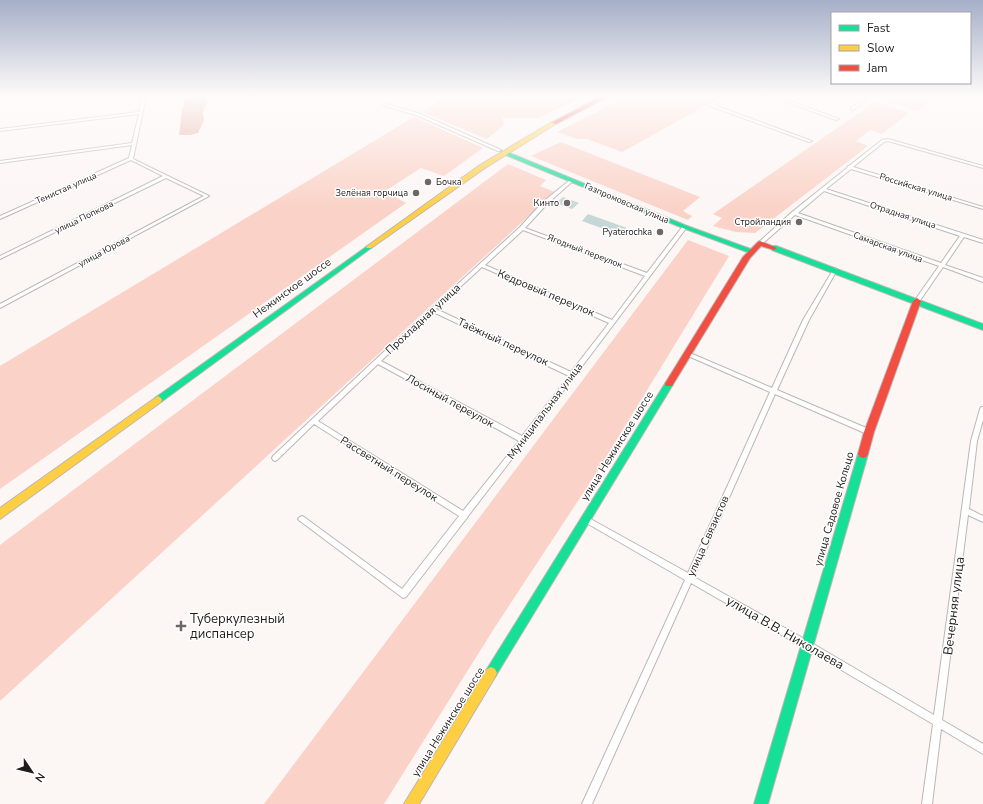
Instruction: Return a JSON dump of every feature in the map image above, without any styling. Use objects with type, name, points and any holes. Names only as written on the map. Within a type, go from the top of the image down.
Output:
[{"type":"main road","name":"Нежинское шоссе","points":[[0,508],[501,151],[528,134]]},
{"type":"main road","name":"Нежинское шоссе","points":[[0,514],[501,151],[533,134]]},
{"type":"main road","name":"Газпромовская улица","points":[[501,151],[685,227],[752,251]]},
{"type":"main road","name":"улица Нежинское шоссе","points":[[411,804],[585,519],[752,251],[760,243]]},
{"type":"main road","points":[[760,243],[791,253],[983,327]]},
{"type":"main road","name":"улица Садовое Кольцо","points":[[761,804],[869,432],[917,301]]},
{"type":"street","points":[[136,134],[132,159],[167,176]]},
{"type":"street","points":[[461,134],[501,151]]},
{"type":"street","points":[[790,134],[810,141]]},
{"type":"street","name":"улица Нежинское шоссе","points":[[760,243],[849,167],[878,145],[888,140],[983,167]]},
{"type":"street","points":[[0,162],[134,144]]},
{"type":"street","name":"Тенистая улица","points":[[0,218],[132,159]]},
{"type":"street","name":"Российская улица","points":[[849,167],[983,208]]},
{"type":"street","name":"улица Юрова","points":[[0,306],[207,196],[167,176]]},
{"type":"street","name":"улица Попкова","points":[[0,258],[167,176]]},
{"type":"street","name":"Прохладная улица","points":[[275,458],[377,361],[522,228],[538,210],[572,180]]},
{"type":"street","name":"Отрадная улица","points":[[823,189],[983,242]]},
{"type":"street","name":"Самарская улица","points":[[794,213],[983,280]]},
{"type":"street","name":"Муниципальная улица","points":[[302,519],[403,594],[465,516],[685,227]]},
{"type":"street","name":"Ягодный переулок","points":[[522,228],[647,275]]},
{"type":"street","name":"улица Садовое Кольцо","points":[[917,301],[963,235]]},
{"type":"street","name":"Кедровый переулок","points":[[481,265],[612,322]]},
{"type":"street","name":"улица Связистов","points":[[587,804],[806,320],[835,270]]},
{"type":"street","name":"Таёжный переулок","points":[[433,310],[572,375]]},
{"type":"street","points":[[688,354],[775,390],[869,432]]},
{"type":"street","name":"Лосиный переулок","points":[[377,361],[523,440]]},
{"type":"street","name":"Вечерняя улица","points":[[927,804],[974,441],[983,409]]},
{"type":"street","name":"Рассветный переулок","points":[[314,421],[465,516]]},
{"type":"street","points":[[966,511],[983,518]]},
{"type":"street","name":"улица В.В. Николаева","points":[[585,519],[807,645],[983,749]]},
{"type":"shaded area","points":[[179,134],[196,134],[190,135],[179,135]]},
{"type":"shaded area","points":[[387,134],[451,134],[483,148],[444,176],[421,168],[385,191],[406,203],[0,489],[0,366]]},
{"type":"shaded area","points":[[474,134],[494,134],[487,139]]},
{"type":"shaded area","points":[[561,134],[655,134],[622,152],[587,139],[577,139]]},
{"type":"shaded area","points":[[829,134],[866,134],[856,141],[868,146],[755,233],[736,232],[713,226],[722,218],[713,214]]},
{"type":"shaded area","points":[[561,142],[700,197],[683,211],[692,216],[688,220],[531,156]]},
{"type":"shaded area","points":[[508,164],[546,180],[540,186],[555,192],[0,701],[0,545]]},
{"type":"shaded area","points":[[688,240],[729,256],[597,472],[495,627],[384,804],[264,804]]},
{"type":"building","name":"Кинто","points":[[563,197],[579,203],[572,209],[556,203]]},
{"type":"building","points":[[588,214],[627,228],[620,235],[582,221]]},
{"type":"traffic: fast","points":[[503,152],[685,227],[752,251]]},
{"type":"traffic: fast","points":[[158,400],[369,247]]},
{"type":"traffic: fast","points":[[774,248],[983,327]]},
{"type":"traffic: fast","points":[[491,673],[669,384]]},
{"type":"traffic: fast","points":[[761,804],[863,454]]},
{"type":"traffic: slow","points":[[369,247],[437,198],[536,134]]},
{"type":"traffic: slow","points":[[0,514],[158,400]]},
{"type":"traffic: slow","points":[[411,804],[491,673]]},
{"type":"traffic: jam","points":[[669,384],[747,257],[760,243],[774,248]]},
{"type":"traffic: jam","points":[[863,454],[869,432],[917,301]]},
{"type":"place","name":"Бочка","points":[[428,182]]},
{"type":"place","name":"Зелёная горчица","points":[[416,193]]},
{"type":"place","name":"Кинто","points":[[567,203]]},
{"type":"place","name":"Стройландия","points":[[799,222]]},
{"type":"place","name":"Pyaterochka","points":[[660,232]]},
{"type":"place","name":"Туберкулезный диспансер","points":[[181,626]]}]
